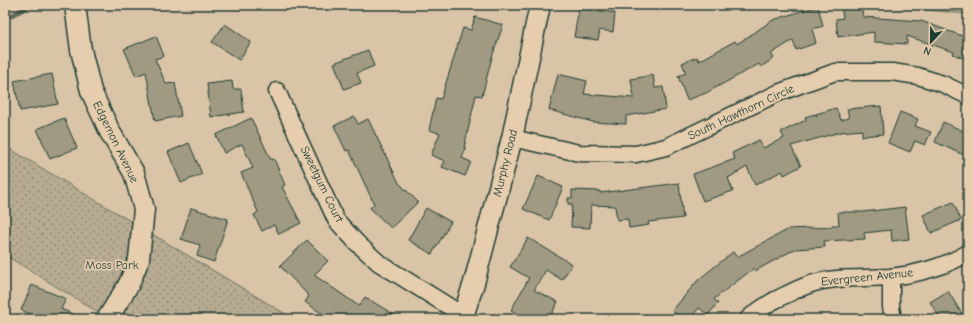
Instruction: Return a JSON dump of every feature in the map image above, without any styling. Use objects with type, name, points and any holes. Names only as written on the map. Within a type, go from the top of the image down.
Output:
[{"type":"street","name":"Edgemon Avenue","points":[[76,5],[81,50],[91,91],[110,132],[134,173],[144,209],[139,259],[129,284],[107,319]]},
{"type":"street","name":"Murphy Road","points":[[465,318],[512,138],[540,5]]},
{"type":"street","name":"South Hawthorn Circle","points":[[512,138],[579,153],[636,154],[666,147],[778,93],[836,72],[892,72],[918,76],[943,84],[968,96]]},
{"type":"street","name":"Sweetgum Court","points":[[277,91],[336,220],[357,243],[379,263],[465,318]]},
{"type":"street","name":"Evergreen Avenue","points":[[748,319],[755,312],[792,291],[815,283],[845,278],[890,276],[932,269],[950,263],[968,253]]},
{"type":"street","points":[[890,276],[893,319]]},
{"type":"green space","points":[[894,5],[968,5],[968,14],[904,8]]},
{"type":"green space","name":"Moss Park","points":[[5,146],[294,319],[109,319],[5,255]]},
{"type":"building","points":[[841,5],[861,5],[863,17],[921,21],[968,38],[968,60],[953,54],[954,52],[907,36],[907,44],[874,42],[874,32],[838,37],[836,19],[843,18]]},
{"type":"building","points":[[818,6],[823,26],[812,29],[816,43],[796,50],[793,40],[771,54],[774,58],[761,67],[759,64],[706,93],[687,100],[678,76],[686,73],[682,63],[697,57],[699,61],[735,41],[737,44],[773,20]]},
{"type":"building","points":[[579,8],[615,13],[613,32],[600,30],[598,40],[574,37]]},
{"type":"building","points":[[475,17],[503,25],[492,57],[482,96],[476,95],[464,148],[466,148],[462,158],[471,162],[465,176],[442,167],[445,161],[431,155],[440,133],[429,130],[436,98],[441,99],[463,28],[471,30]]},
{"type":"building","points":[[225,24],[251,42],[239,60],[212,42]]},
{"type":"building","points":[[156,36],[164,56],[155,59],[166,84],[175,83],[181,116],[155,121],[146,72],[136,76],[124,49]]},
{"type":"building","points":[[368,50],[374,66],[357,73],[361,83],[344,89],[334,63]]},
{"type":"building","points":[[52,74],[58,104],[20,111],[14,81]]},
{"type":"building","points":[[558,74],[587,81],[584,94],[634,98],[631,79],[653,75],[655,88],[663,87],[666,109],[626,116],[626,124],[593,122],[549,110]]},
{"type":"building","points":[[232,81],[233,89],[241,89],[244,112],[211,117],[207,84]]},
{"type":"building","points":[[881,106],[883,134],[862,136],[862,130],[840,132],[791,146],[801,166],[784,175],[782,171],[755,185],[747,167],[728,178],[733,191],[703,201],[693,174],[735,159],[732,153],[759,140],[763,148],[784,138],[781,132],[806,120],[805,117],[815,114],[817,117],[816,114],[836,108],[841,120],[849,118],[847,109]]},
{"type":"building","points":[[900,112],[918,119],[915,126],[931,132],[925,145],[915,141],[910,152],[888,143]]},
{"type":"building","points":[[354,116],[358,124],[368,119],[399,183],[418,202],[391,228],[370,208],[374,204],[349,150],[346,151],[334,126]]},
{"type":"building","points":[[64,118],[77,148],[50,159],[37,129]]},
{"type":"building","points":[[251,118],[271,160],[274,159],[285,185],[282,187],[301,223],[279,234],[274,225],[262,231],[254,215],[258,212],[241,173],[253,168],[242,144],[224,153],[216,135]]},
{"type":"building","points":[[943,122],[968,133],[968,157],[935,142]]},
{"type":"building","points":[[189,143],[202,174],[181,183],[168,152]]},
{"type":"building","points":[[538,176],[563,187],[549,220],[523,209]]},
{"type":"building","points":[[679,183],[683,218],[648,222],[649,225],[629,228],[628,219],[617,220],[615,206],[591,205],[590,228],[571,227],[572,204],[568,204],[568,198],[572,198],[572,190],[600,191],[600,193]]},
{"type":"building","points":[[953,202],[961,220],[931,233],[923,215]]},
{"type":"building","points":[[905,207],[909,239],[892,241],[891,230],[864,233],[865,239],[824,241],[825,247],[795,249],[755,271],[754,268],[714,299],[718,303],[708,315],[699,308],[690,319],[682,319],[672,311],[698,280],[733,252],[737,257],[789,229],[832,227],[832,225],[839,225],[838,212],[863,212]]},
{"type":"building","points":[[191,208],[228,219],[214,262],[197,256],[200,245],[181,239]]},
{"type":"building","points":[[426,208],[451,222],[432,254],[408,240]]},
{"type":"building","points":[[528,238],[572,264],[562,280],[546,270],[534,290],[558,302],[549,319],[527,319],[511,310],[529,278],[510,267]]},
{"type":"building","points":[[307,240],[328,261],[314,275],[359,306],[365,297],[401,319],[330,319],[305,302],[309,296],[280,266]]},
{"type":"building","points":[[32,285],[66,299],[61,309],[85,319],[41,319],[21,310]]},
{"type":"building","points":[[948,291],[965,319],[941,319],[930,302]]},
{"type":"waterway","points":[[5,19],[31,5]]}]
